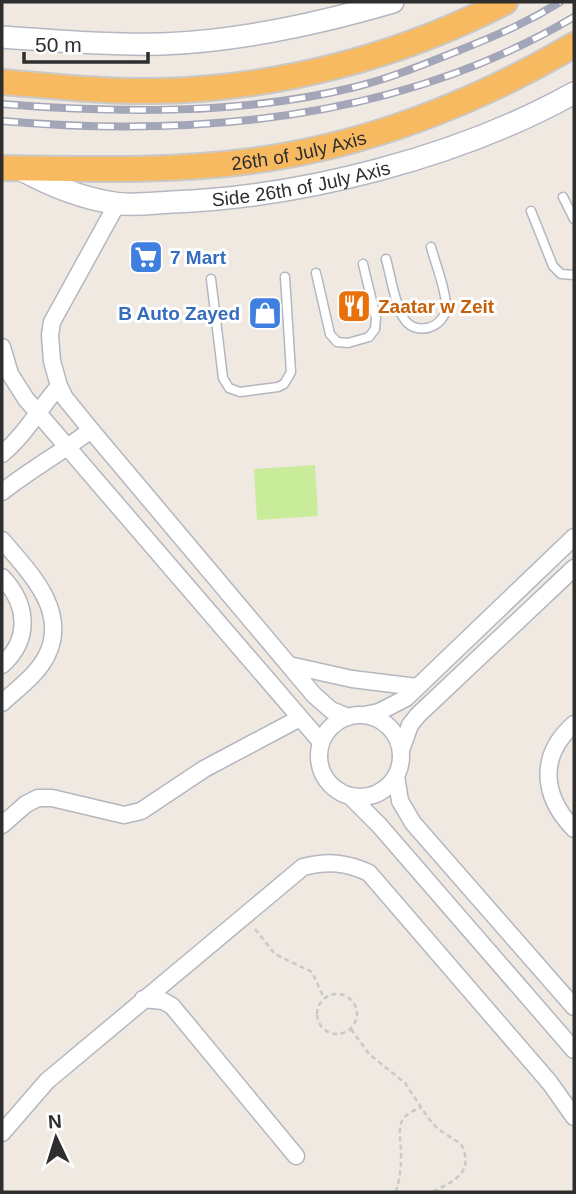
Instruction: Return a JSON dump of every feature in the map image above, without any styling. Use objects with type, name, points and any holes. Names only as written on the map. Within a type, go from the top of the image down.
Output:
[{"type":"highway","points":[[2,82],[100,90],[158,91],[271,80],[382,53],[436,33],[505,2]]},
{"type":"highway","name":"26th of July Axis","points":[[10,168],[176,167],[252,161],[328,147],[401,126],[466,100],[574,45]]},
{"type":"main road","points":[[2,37],[105,44],[163,44],[222,39],[337,18],[393,2]]},
{"type":"main road","name":"Side 26th of July Axis","points":[[10,168],[62,189],[117,204],[233,197],[340,179],[412,160],[484,136],[574,93]]},
{"type":"street","points":[[117,204],[52,322],[50,348],[59,386],[65,398],[322,703],[331,710],[375,718],[393,731],[401,750]]},
{"type":"street","points":[[2,347],[10,374],[26,399],[321,742]]},
{"type":"street","points":[[2,454],[26,430],[59,386]]},
{"type":"street","points":[[2,492],[91,430]]},
{"type":"street","points":[[574,537],[417,687],[393,706],[331,726],[321,742],[319,752],[321,771],[332,787],[359,798],[384,790],[400,768],[401,750],[410,725],[418,715],[574,568]]},
{"type":"street","points":[[2,540],[46,597],[53,635],[47,656],[29,679],[2,703]]},
{"type":"street","points":[[2,577],[18,599],[23,618],[21,638],[12,656],[2,665]]},
{"type":"street","points":[[289,665],[352,678],[417,687]]},
{"type":"street","points":[[2,825],[26,804],[38,798],[52,797],[124,815],[141,811],[204,769],[300,718]]},
{"type":"street","points":[[574,724],[557,743],[549,764],[548,776],[556,806],[574,829]]},
{"type":"street","points":[[396,776],[400,801],[413,823],[574,1007]]},
{"type":"street","points":[[349,796],[392,840],[574,1050]]},
{"type":"street","points":[[2,1133],[47,1081],[303,867],[337,862],[369,873],[550,1083],[574,1117]]},
{"type":"street","points":[[172,975],[172,1006]]},
{"type":"street","points":[[143,999],[163,1001],[172,1006],[296,1156]]},
{"type":"lane","points":[[563,197],[574,219]]},
{"type":"lane","points":[[531,211],[553,266],[561,274],[574,275]]},
{"type":"lane","points":[[386,259],[402,317],[414,327],[429,328],[441,320],[446,306],[431,247]]},
{"type":"lane","points":[[316,273],[330,334],[337,342],[348,343],[369,337],[375,329],[376,318],[363,264]]},
{"type":"lane","points":[[211,279],[223,378],[229,388],[240,391],[278,387],[284,384],[291,372],[285,277]]},
{"type":"path","points":[[244,916],[275,954],[312,972],[324,999]]},
{"type":"path","points":[[335,995],[347,997],[352,1001],[357,1018],[351,1028],[334,1034],[323,1028],[317,1017],[324,999],[335,995]]},
{"type":"path","points":[[351,1028],[369,1054],[405,1083],[438,1129],[461,1144],[466,1162],[464,1172],[432,1192]]},
{"type":"path","points":[[396,1192],[401,1159],[399,1126],[407,1114],[422,1108]]},
{"type":"green space","points":[[315,465],[318,516],[257,520],[254,469]]},
{"type":"railway","points":[[2,104],[90,109],[179,109],[269,103],[312,96],[369,83],[411,69],[502,33],[560,2]]},
{"type":"railway","points":[[2,121],[76,126],[150,126],[297,114],[369,99],[440,79],[508,51],[574,17]]},
{"type":"place","name":"7 Mart","points":[[146,257]]},
{"type":"place","name":"Zaatar w Zeit","points":[[354,306]]},
{"type":"place","name":"B Auto Zayed","points":[[265,313]]}]
